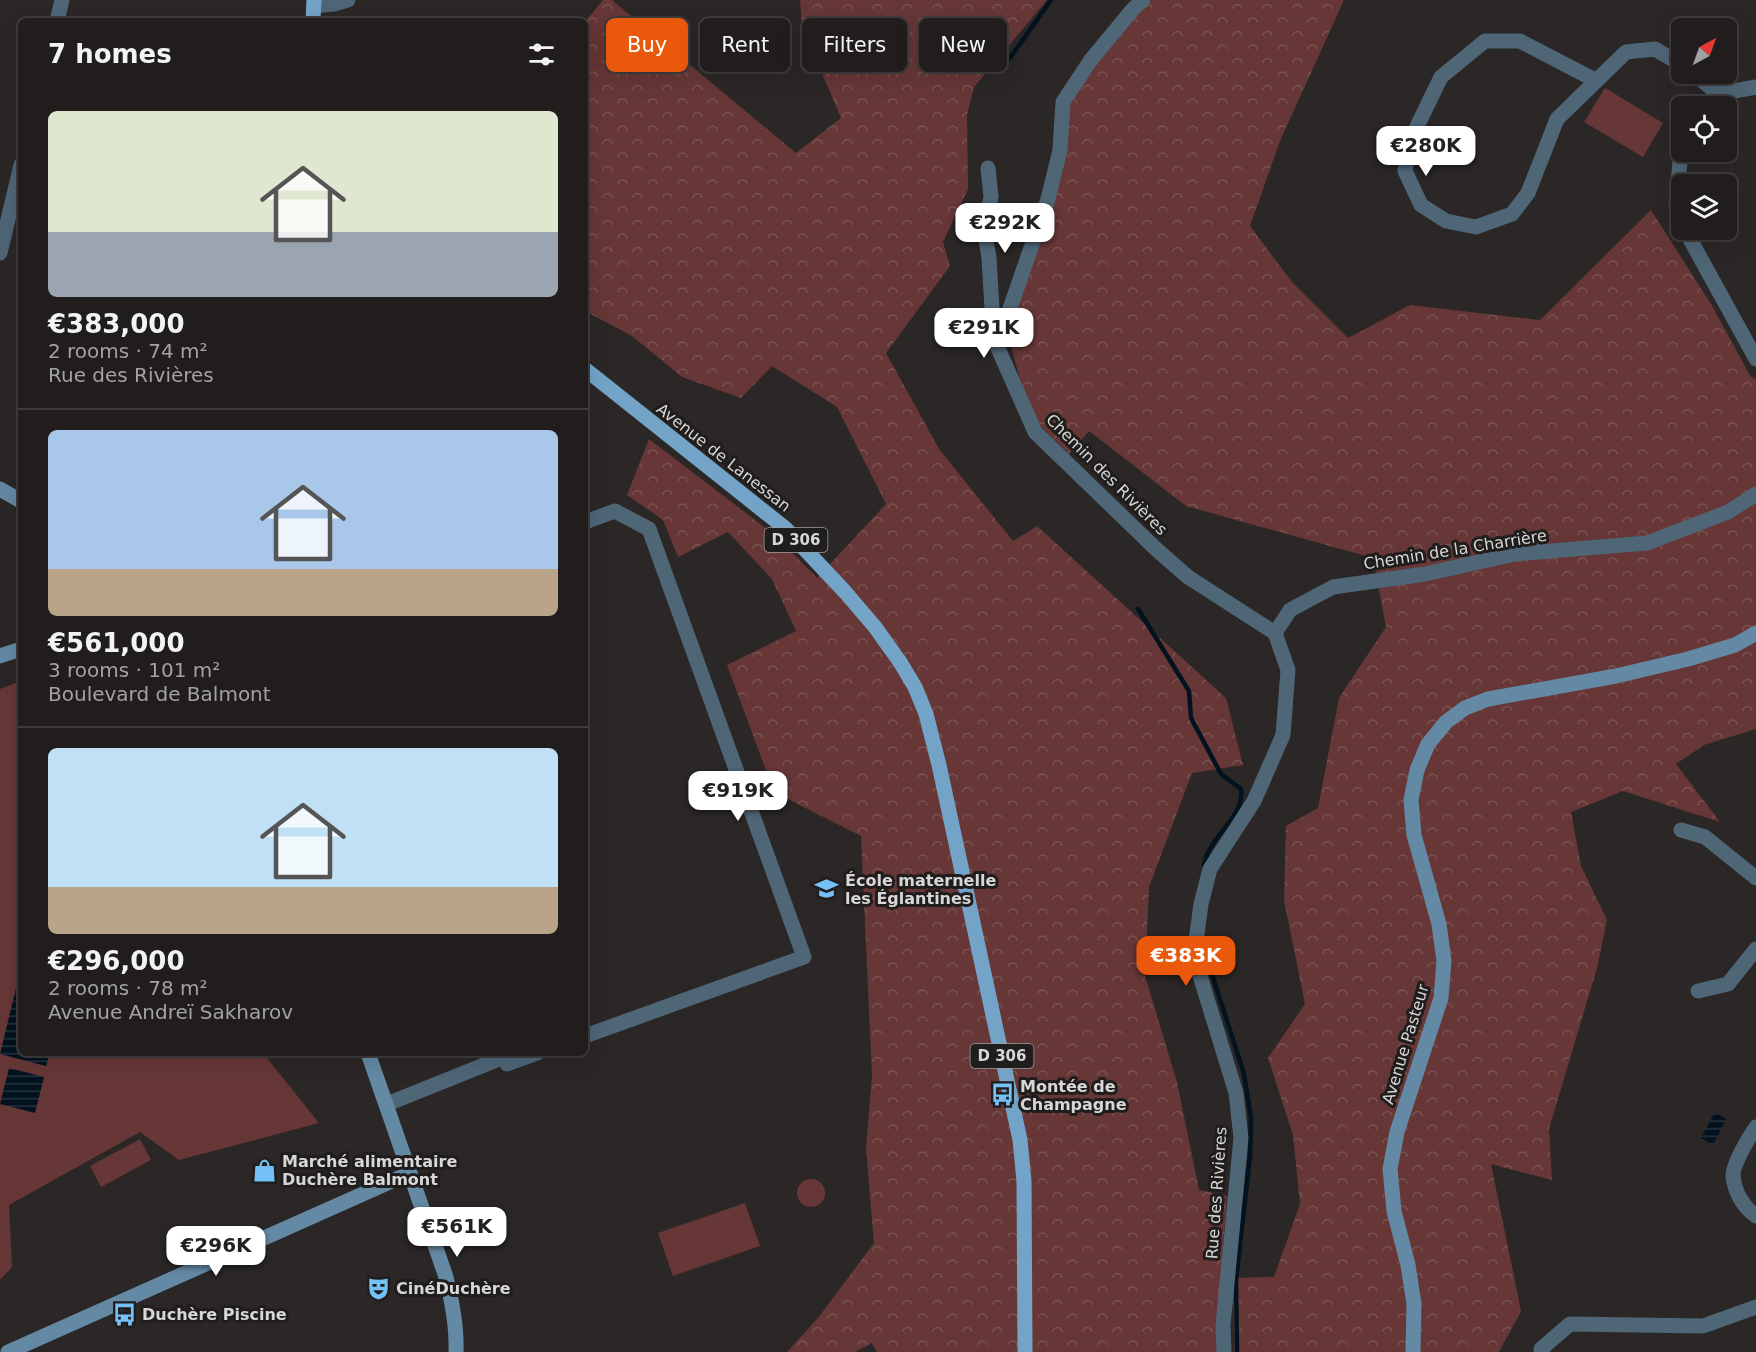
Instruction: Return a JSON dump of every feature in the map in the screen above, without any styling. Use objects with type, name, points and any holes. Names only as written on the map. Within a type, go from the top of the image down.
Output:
[{"type":"main road","name":"Avenue de Lanessan","points":[[588,371],[785,528],[875,627],[915,687],[926,714],[939,765],[1020,1140],[1024,1181],[1024,1352]]},
{"type":"main road","points":[[0,489],[18,499]]},
{"type":"main road","name":"Avenue Pasteur","points":[[1413,1352],[1414,1304],[1408,1265],[1394,1211],[1390,1169],[1397,1132],[1441,998],[1444,962],[1440,924],[1414,835],[1411,800],[1418,770],[1428,744],[1446,722],[1455,715],[1465,708],[1488,699],[1616,676],[1688,659],[1735,645],[1756,633]]},
{"type":"main road","points":[[0,656],[18,649]]},
{"type":"main road","points":[[369,1056],[452,1300],[456,1352]]},
{"type":"main road","points":[[8,1352],[410,1173]]},
{"type":"street","points":[[58,18],[62,0]]},
{"type":"street","points":[[314,9],[348,0]]},
{"type":"street","points":[[997,346],[1048,199],[1060,150],[1063,102],[1090,61],[1143,0]]},
{"type":"street","points":[[1595,80],[1520,41],[1485,40],[1442,77],[1409,143],[1405,171],[1421,205],[1446,221],[1476,227],[1512,214],[1528,193],[1557,119],[1595,80],[1626,52],[1655,49],[1671,58]]},
{"type":"street","points":[[1727,96],[1756,87]]},
{"type":"street","name":"Chemin des Rivières","points":[[988,168],[991,197],[984,228],[989,258],[993,326],[997,346],[1035,432],[1188,577],[1275,633]]},
{"type":"street","points":[[0,253],[18,180]]},
{"type":"street","points":[[1691,240],[1756,359]]},
{"type":"street","name":"Chemin de la Charrière","points":[[1275,633],[1290,610],[1333,587],[1425,574],[1515,554],[1647,543],[1728,512],[1756,494]]},
{"type":"street","points":[[588,521],[615,511],[649,529],[804,957],[588,1035]]},
{"type":"street","name":"Rue des Rivières","points":[[1224,1352],[1223,1325],[1241,1138],[1236,1093],[1194,956],[1201,904],[1210,869],[1254,801],[1283,735],[1288,670],[1275,633]]},
{"type":"street","points":[[1681,830],[1705,837],[1756,878]]},
{"type":"street","points":[[1698,992],[1728,984],[1756,949]]},
{"type":"street","points":[[387,1104],[502,1056]]},
{"type":"street","points":[[504,1056],[507,1064],[529,1056]]},
{"type":"street","points":[[1756,1127],[1733,1173],[1738,1196],[1756,1216]]},
{"type":"street","points":[[1543,1352],[1541,1349],[1570,1324],[1703,1326],[1756,1306]]},
{"type":"green space","points":[[603,0],[612,0],[634,18],[606,18],[606,72],[688,72],[688,63],[796,153],[841,118],[822,72],[907,72],[907,18],[802,18],[802,26],[800,0],[1047,0],[1007,48],[1007,18],[919,18],[919,72],[987,72],[974,87],[967,115],[968,189],[943,242],[950,266],[886,353],[939,449],[1013,541],[1037,526],[1226,698],[1243,765],[1192,773],[1149,887],[1145,976],[1177,1082],[1199,1190],[1227,1196],[1217,1324],[1218,1352],[877,1352],[872,1343],[855,1352],[787,1352],[818,1318],[874,1243],[866,1148],[872,1076],[861,836],[774,792],[727,665],[796,631],[772,579],[728,532],[678,557],[663,520],[627,495],[649,439],[776,536],[817,578],[886,504],[837,407],[772,366],[741,398],[682,377],[632,336],[588,313],[588,18]]},
{"type":"green space","points":[[1152,0],[1344,0],[1280,141],[1250,226],[1292,282],[1348,338],[1410,305],[1540,320],[1651,210],[1711,304],[1751,377],[1756,379],[1756,729],[1704,745],[1676,764],[1720,822],[1623,791],[1571,812],[1581,866],[1607,920],[1597,968],[1549,1129],[1552,1180],[1491,1164],[1521,1311],[1499,1352],[1234,1352],[1233,1278],[1274,1277],[1300,1204],[1293,1135],[1268,1058],[1305,1004],[1284,900],[1286,826],[1318,808],[1339,698],[1386,627],[1373,558],[1186,506],[1089,431],[1069,454],[1038,424],[1020,380],[1010,341],[1020,291],[1069,103],[1094,64],[1134,16]]},
{"type":"green space","points":[[1605,88],[1663,123],[1643,157],[1584,122]]},
{"type":"green space","points":[[18,682],[18,1056],[265,1056],[319,1123],[179,1160],[140,1132],[9,1205],[12,1267],[0,1280],[0,689]]},
{"type":"green space","points":[[140,1139],[151,1160],[101,1187],[90,1166]]},
{"type":"green space","points":[[811,1179],[821,1183],[825,1193],[821,1203],[811,1207],[801,1203],[797,1193],[801,1183]]},
{"type":"green space","points":[[745,1203],[760,1246],[673,1276],[658,1233]]},
{"type":"water","points":[[18,980],[18,1056],[49,1056],[46,1066],[0,1054]]},
{"type":"water","points":[[9,1068],[44,1077],[35,1113],[0,1104]]},
{"type":"water","points":[[1715,1112],[1726,1119],[1713,1145],[1701,1138]]},
{"type":"waterway","points":[[1010,58],[1051,0]]},
{"type":"waterway","points":[[1138,609],[1189,691],[1191,718],[1221,774],[1241,789],[1241,799],[1237,809],[1212,845],[1204,865]]},
{"type":"waterway","points":[[1211,971],[1244,1074],[1251,1118],[1250,1156],[1236,1280],[1237,1352]]},
{"type":"place","name":"École maternelle les Églantines","points":[[827,889]]},
{"type":"place","name":"Montée de Champagne","points":[[1002,1095]]},
{"type":"place","name":"Marché alimentaire Duchère Balmont","points":[[264,1170]]},
{"type":"place","name":"CinéDuchère","points":[[378,1288]]},
{"type":"place","name":"Duchère Piscine","points":[[124,1314]]}]
